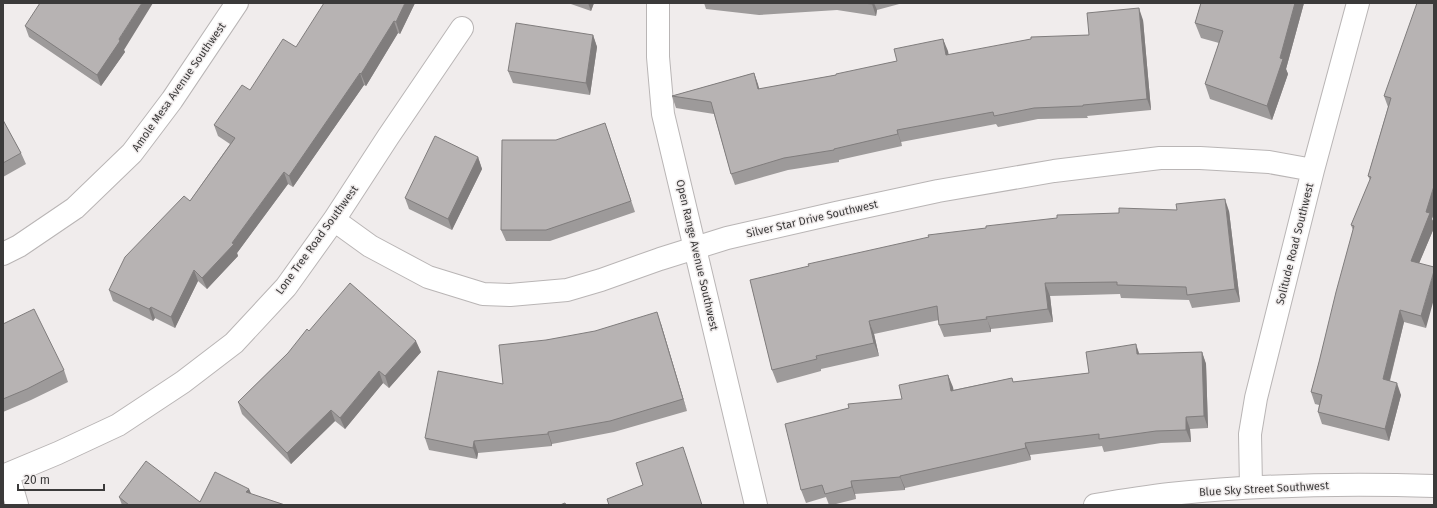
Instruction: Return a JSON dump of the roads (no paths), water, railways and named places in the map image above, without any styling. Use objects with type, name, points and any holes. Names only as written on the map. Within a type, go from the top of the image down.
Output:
[{"type":"street","name":"Amole Mesa Avenue Southwest","points":[[3,254],[19,246],[75,208],[132,153],[172,100],[237,3]]},
{"type":"street","name":"Open Range Avenue Southwest","points":[[658,3],[658,57],[663,114],[756,505]]},
{"type":"street","name":"Solitude Road Southwest","points":[[1251,487],[1250,434],[1256,398],[1313,170],[1358,3]]},
{"type":"street","name":"Lone Tree Road Southwest","points":[[6,475],[118,425],[183,382],[234,343],[286,287],[334,220],[462,28]]},
{"type":"street","name":"Silver Star Drive Southwest","points":[[334,220],[370,246],[428,277],[484,294],[510,295],[566,290],[601,280],[660,259],[727,238],[836,212],[938,191],[1054,171],[1160,158],[1200,158],[1269,162],[1313,170]]},
{"type":"street","points":[[6,475],[17,505]]},
{"type":"street","name":"Blue Sky Street Southwest","points":[[1095,505],[1170,494],[1251,487],[1385,484],[1434,486]]}]
